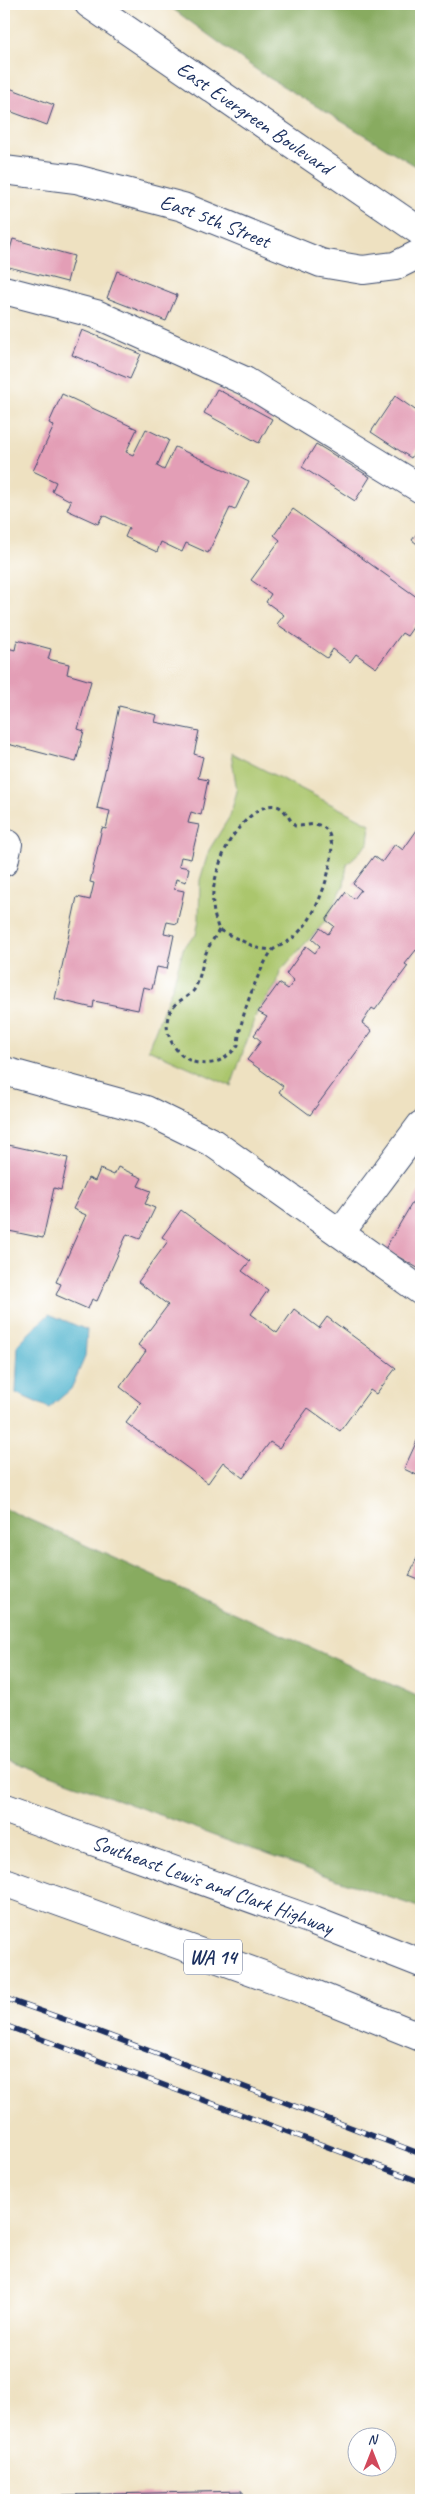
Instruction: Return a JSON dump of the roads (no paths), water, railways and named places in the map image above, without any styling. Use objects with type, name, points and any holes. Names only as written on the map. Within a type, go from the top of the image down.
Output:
[{"type":"main road","name":"East Evergreen Boulevard","points":[[89,4],[421,232]]},
{"type":"main road","name":"East 5th Street","points":[[4,170],[76,179],[183,208],[321,263],[364,270],[395,266],[421,253]]},
{"type":"main road","points":[[4,290],[96,314],[245,381],[421,488]]},
{"type":"main road","points":[[4,843],[8,844],[4,862]]},
{"type":"main road","points":[[4,1071],[146,1110],[213,1143],[421,1291]]},
{"type":"main road","points":[[340,1233],[417,1137]]},
{"type":"main road","name":"Southeast Lewis and Clark Highway","points":[[4,1809],[314,1921],[421,1963]]},
{"type":"main road","name":"WA 14","points":[[4,1882],[302,1989],[421,2037]]},
{"type":"water","points":[[49,1314],[87,1330],[85,1357],[71,1389],[49,1408],[16,1393],[18,1344]]},
{"type":"railway","points":[[4,1998],[89,2028],[421,2154]]},
{"type":"railway","points":[[4,2025],[421,2182]]}]
